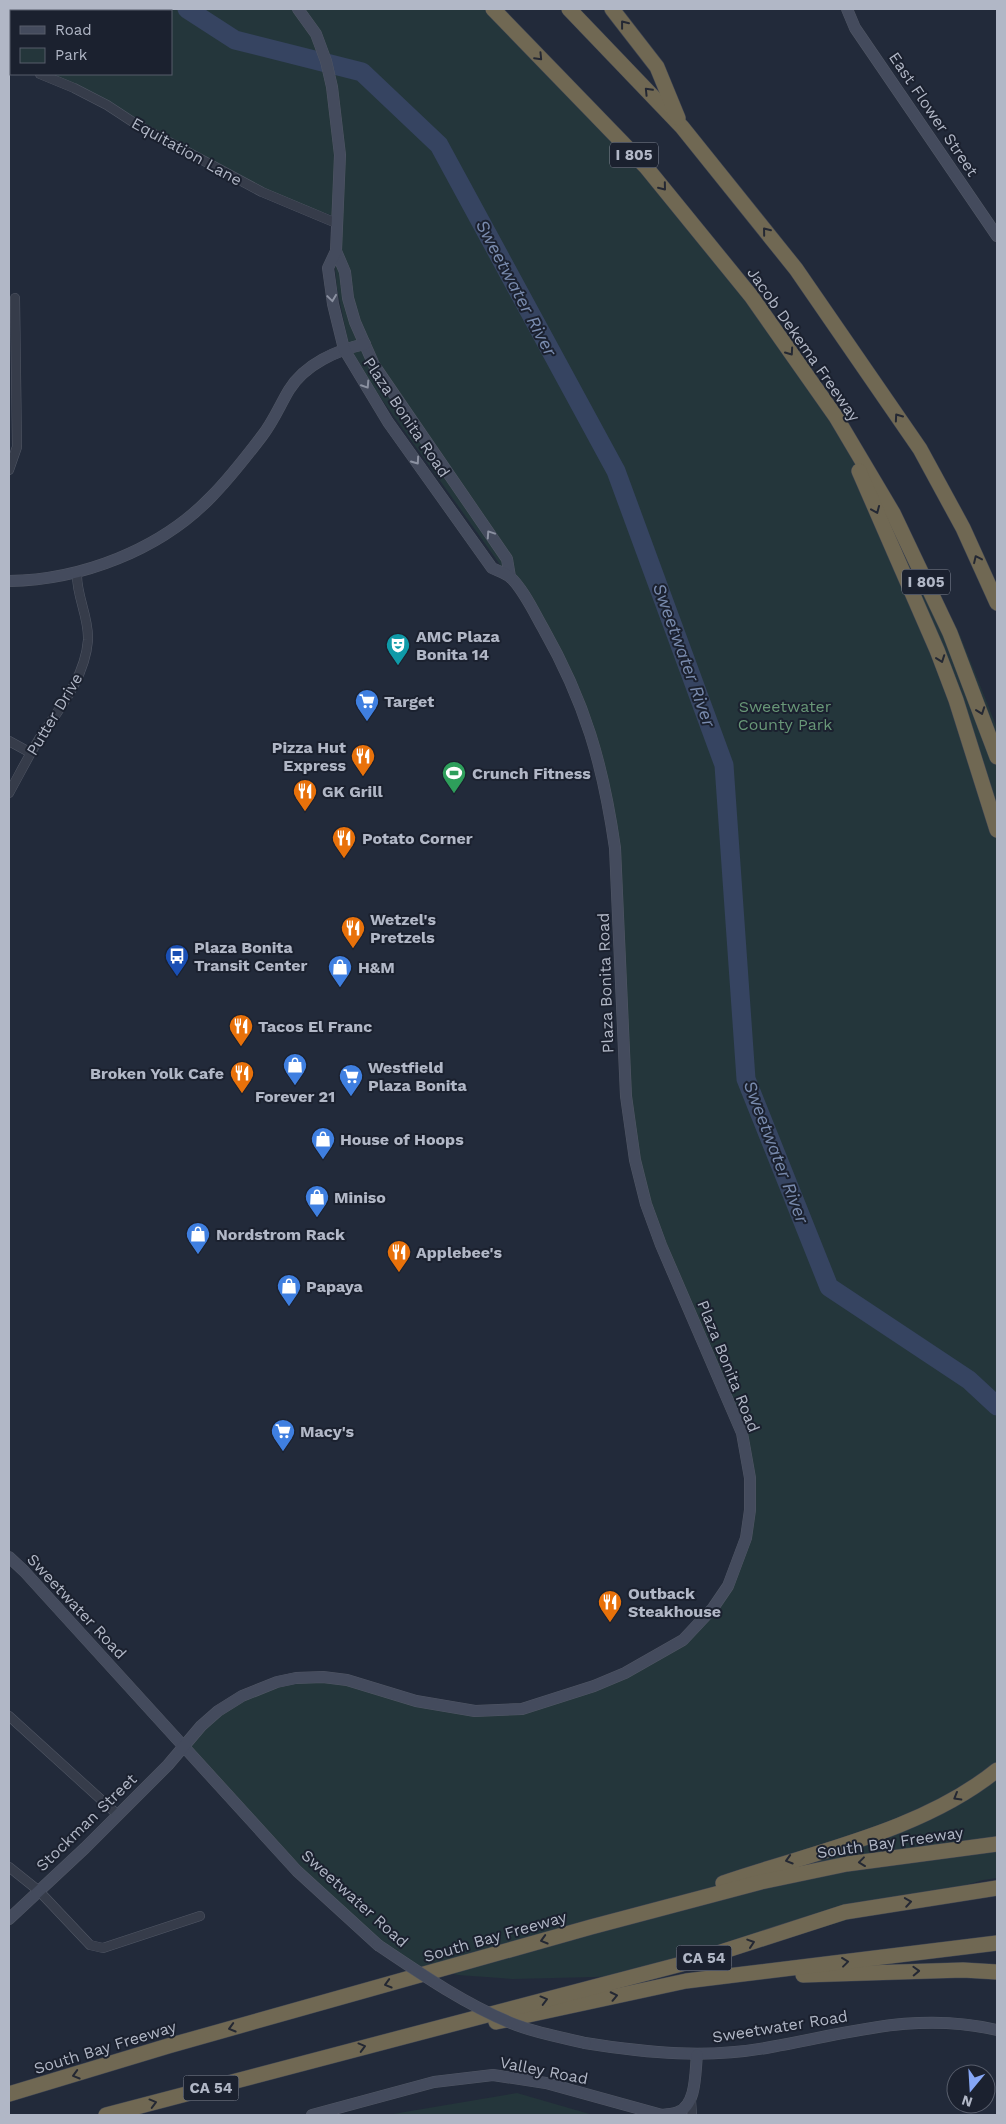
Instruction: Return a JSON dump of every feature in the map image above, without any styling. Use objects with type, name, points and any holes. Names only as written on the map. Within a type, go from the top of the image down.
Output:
[{"type":"highway","points":[[486,9],[523,41]]},
{"type":"highway","name":"Jacob Dekema Freeway","points":[[493,9],[652,174],[751,296],[836,417],[893,512],[950,633],[997,757]]},
{"type":"highway","points":[[569,9],[682,127],[796,269],[920,449],[963,528],[997,603]]},
{"type":"highway","points":[[612,9],[657,67],[682,127]]},
{"type":"highway","points":[[836,417],[937,650],[956,700],[997,830]]},
{"type":"highway","points":[[591,1927],[920,1817],[980,1784],[997,1770]]},
{"type":"highway","name":"South Bay Freeway","points":[[9,2094],[168,2046],[591,1927],[761,1882],[847,1864],[997,1844]]},
{"type":"highway","name":"CA 54","points":[[106,2115],[693,1961],[845,1912],[997,1888]]},
{"type":"highway","points":[[412,2034],[450,2032],[686,1981],[997,1943]]},
{"type":"highway","points":[[762,1971],[807,1976],[963,1970],[997,1972]]},
{"type":"main road","name":"Plaza Bonita Road","points":[[298,9],[316,34],[326,61],[332,87],[340,155],[336,251],[328,268],[333,304],[344,349],[388,422],[492,568],[510,577]]},
{"type":"main road","name":"East Flower Street","points":[[847,9],[855,28],[997,236]]},
{"type":"main road","name":"Plaza Bonita Road","points":[[184,1746],[211,1717],[242,1696],[277,1682],[296,1678],[347,1680],[416,1701],[475,1710],[522,1710],[594,1686],[625,1673],[683,1640],[714,1608],[728,1586],[746,1538],[750,1510],[750,1478],[742,1433],[661,1245],[646,1204],[635,1160],[626,1096],[615,848],[610,809],[593,738],[582,706],[562,661],[510,577],[507,559],[374,365],[355,322],[348,298],[346,272],[336,251]]},
{"type":"main road","points":[[9,581],[77,573],[128,555],[179,526],[210,499],[238,468],[266,432],[290,388],[302,375],[328,357],[344,349],[365,344]]},
{"type":"main road","name":"Sweetwater Road","points":[[9,1557],[24,1571],[297,1870],[378,1945],[451,1993],[511,2023],[585,2043],[653,2053],[697,2054],[771,2047],[870,2028],[921,2022],[964,2023],[997,2030]]},
{"type":"main road","name":"Stockman Street","points":[[9,1919],[118,1815],[168,1765],[184,1746]]},
{"type":"main road","points":[[691,2100],[697,2054]]},
{"type":"main road","name":"Valley Road","points":[[312,2115],[434,2082],[493,2075],[546,2083],[662,2115],[678,2112],[686,2107],[691,2100]]},
{"type":"street","name":"Equitation Lane","points":[[42,75],[74,88],[107,105],[139,126],[262,192],[336,223]]},
{"type":"street","points":[[9,470],[17,447],[15,298]]},
{"type":"street","name":"Putter Drive","points":[[9,793],[31,753],[73,687],[83,665],[86,652],[87,622],[76,586],[77,573]]},
{"type":"street","points":[[9,741],[31,753]]},
{"type":"street","points":[[9,1716],[118,1815]]},
{"type":"street","points":[[9,1867],[39,1891],[90,1946],[103,1948],[200,1916]]},
{"type":"street","points":[[691,2100],[692,2115]]},
{"type":"green space","name":"Sweetwater County Park","points":[[9,9],[491,9],[644,165],[752,296],[896,510],[960,635],[997,728],[997,1878],[983,1880],[820,1928],[636,1976],[513,1979],[458,1975],[411,1964],[363,1932],[184,1745],[247,1694],[325,1678],[432,1705],[522,1709],[664,1652],[715,1606],[747,1531],[743,1442],[660,1246],[632,1141],[616,857],[592,736],[534,612],[375,390],[349,346],[337,288],[334,257],[337,217],[261,192],[43,75],[172,75],[172,10],[10,10],[9,62]]},
{"type":"green space","points":[[517,2093],[593,2115],[387,2115]]},
{"type":"waterway","name":"Sweetwater River","points":[[187,9],[235,40],[362,72],[439,145],[616,471],[724,765],[746,1079],[829,1287],[969,1380],[997,1406]]},
{"type":"place","name":"AMC Plaza Bonita 14","points":[[398,666]]},
{"type":"place","name":"Target","points":[[367,722]]},
{"type":"place","name":"Pizza Hut Express","points":[[363,777]]},
{"type":"place","name":"Crunch Fitness","points":[[454,794]]},
{"type":"place","name":"GK Grill","points":[[305,812]]},
{"type":"place","name":"Potato Corner","points":[[344,859]]},
{"type":"place","name":"Wetzel's Pretzels","points":[[353,949]]},
{"type":"place","name":"Plaza Bonita Transit Center","points":[[177,977]]},
{"type":"place","name":"H&M","points":[[340,988]]},
{"type":"place","name":"Tacos El Franc","points":[[241,1047]]},
{"type":"place","name":"Forever 21","points":[[295,1086]]},
{"type":"place","name":"Broken Yolk Cafe","points":[[242,1094]]},
{"type":"place","name":"Westfield Plaza Bonita","points":[[351,1097]]},
{"type":"place","name":"House of Hoops","points":[[323,1160]]},
{"type":"place","name":"Miniso","points":[[317,1218]]},
{"type":"place","name":"Nordstrom Rack","points":[[198,1255]]},
{"type":"place","name":"Applebee's","points":[[399,1273]]},
{"type":"place","name":"Papaya","points":[[289,1307]]},
{"type":"place","name":"Macy's","points":[[283,1452]]},
{"type":"place","name":"Outback Steakhouse","points":[[610,1623]]}]
